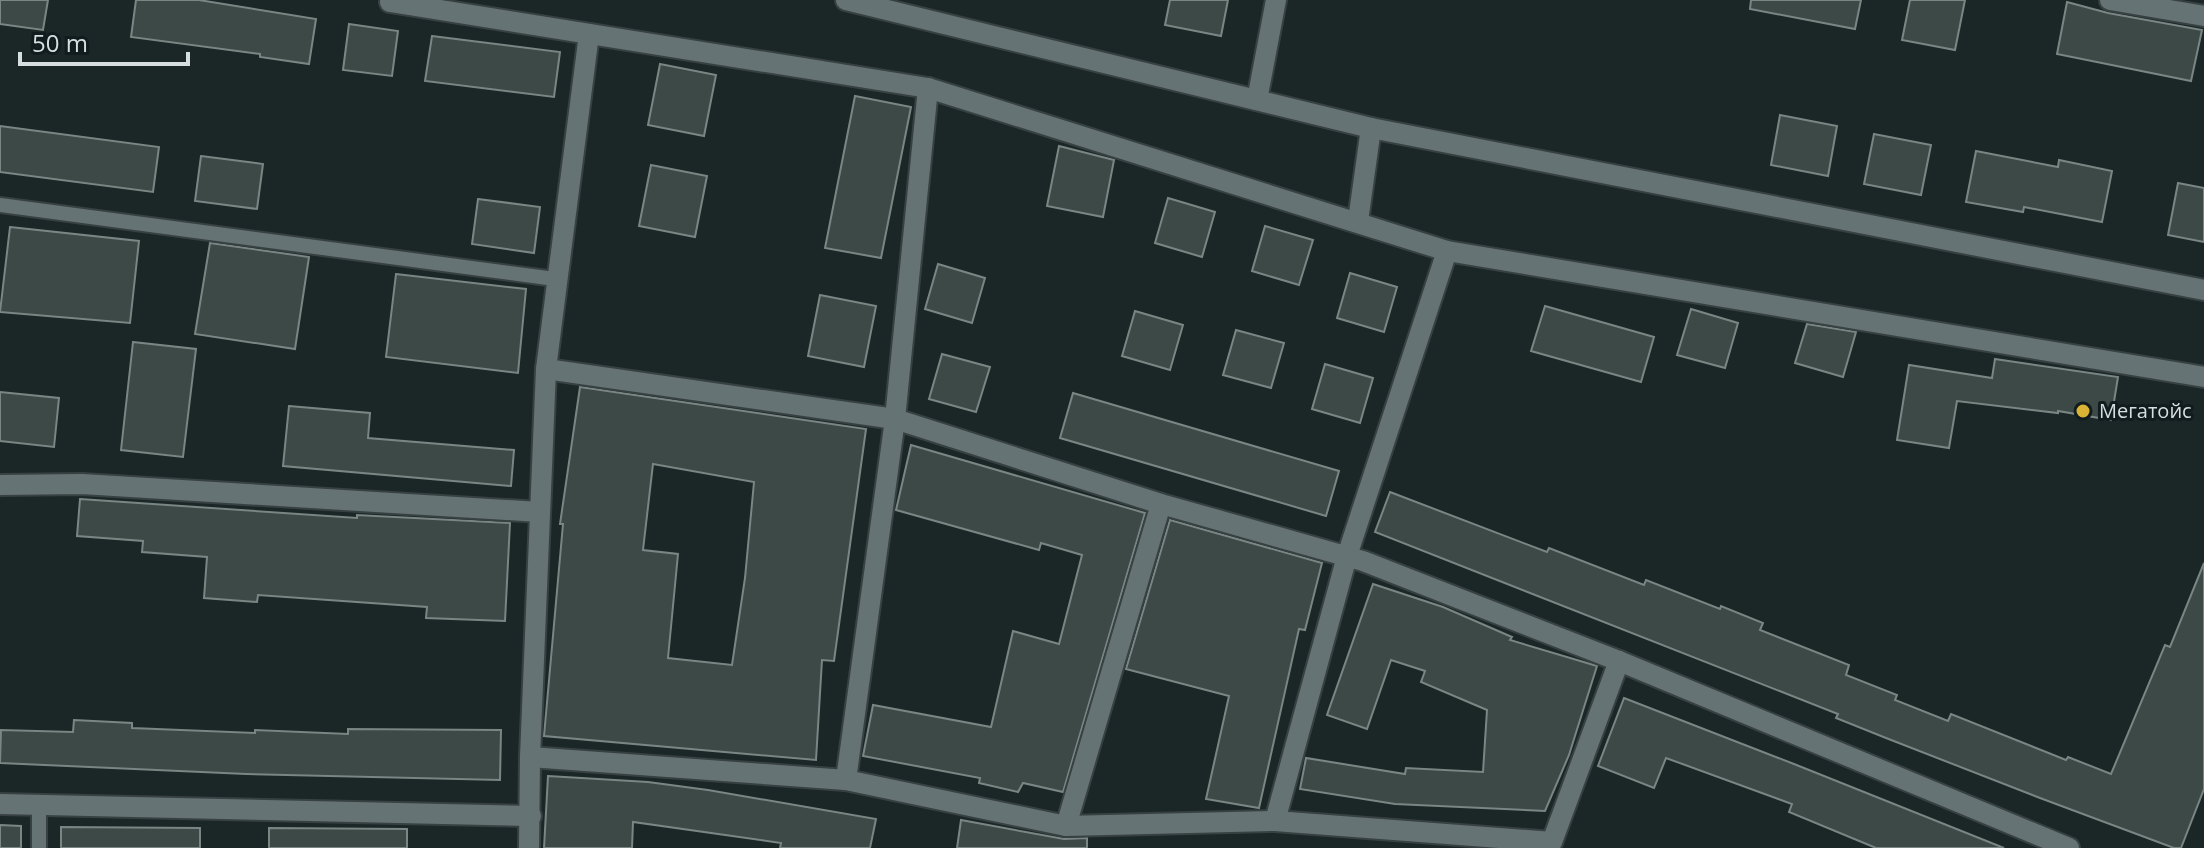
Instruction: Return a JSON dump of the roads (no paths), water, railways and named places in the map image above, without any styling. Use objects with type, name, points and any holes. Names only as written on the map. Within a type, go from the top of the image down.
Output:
[{"type":"street","points":[[846,0],[1371,128],[2204,290]]},
{"type":"street","points":[[1257,100],[1276,0]]},
{"type":"street","points":[[2110,0],[2204,16]]},
{"type":"street","points":[[386,1],[928,88],[1447,251],[2204,377]]},
{"type":"street","points":[[529,848],[546,369],[555,279],[589,34]]},
{"type":"street","points":[[846,780],[895,419],[928,88]]},
{"type":"street","points":[[1358,221],[1371,128]]},
{"type":"street","points":[[1275,821],[1347,556],[1447,251]]},
{"type":"street","points":[[546,369],[895,419],[1161,504],[1347,556],[1619,661],[2069,848]]},
{"type":"street","points":[[0,485],[82,484],[540,512]]},
{"type":"street","points":[[1066,826],[1161,504]]},
{"type":"street","points":[[530,757],[846,780],[1066,826],[1275,821],[1552,842],[1619,661]]},
{"type":"street","points":[[0,804],[531,816]]},
{"type":"lane","points":[[0,205],[555,279]]},
{"type":"lane","points":[[39,804],[39,848]]},
{"type":"place","name":"Мегатойс","points":[[2083,411]]}]
